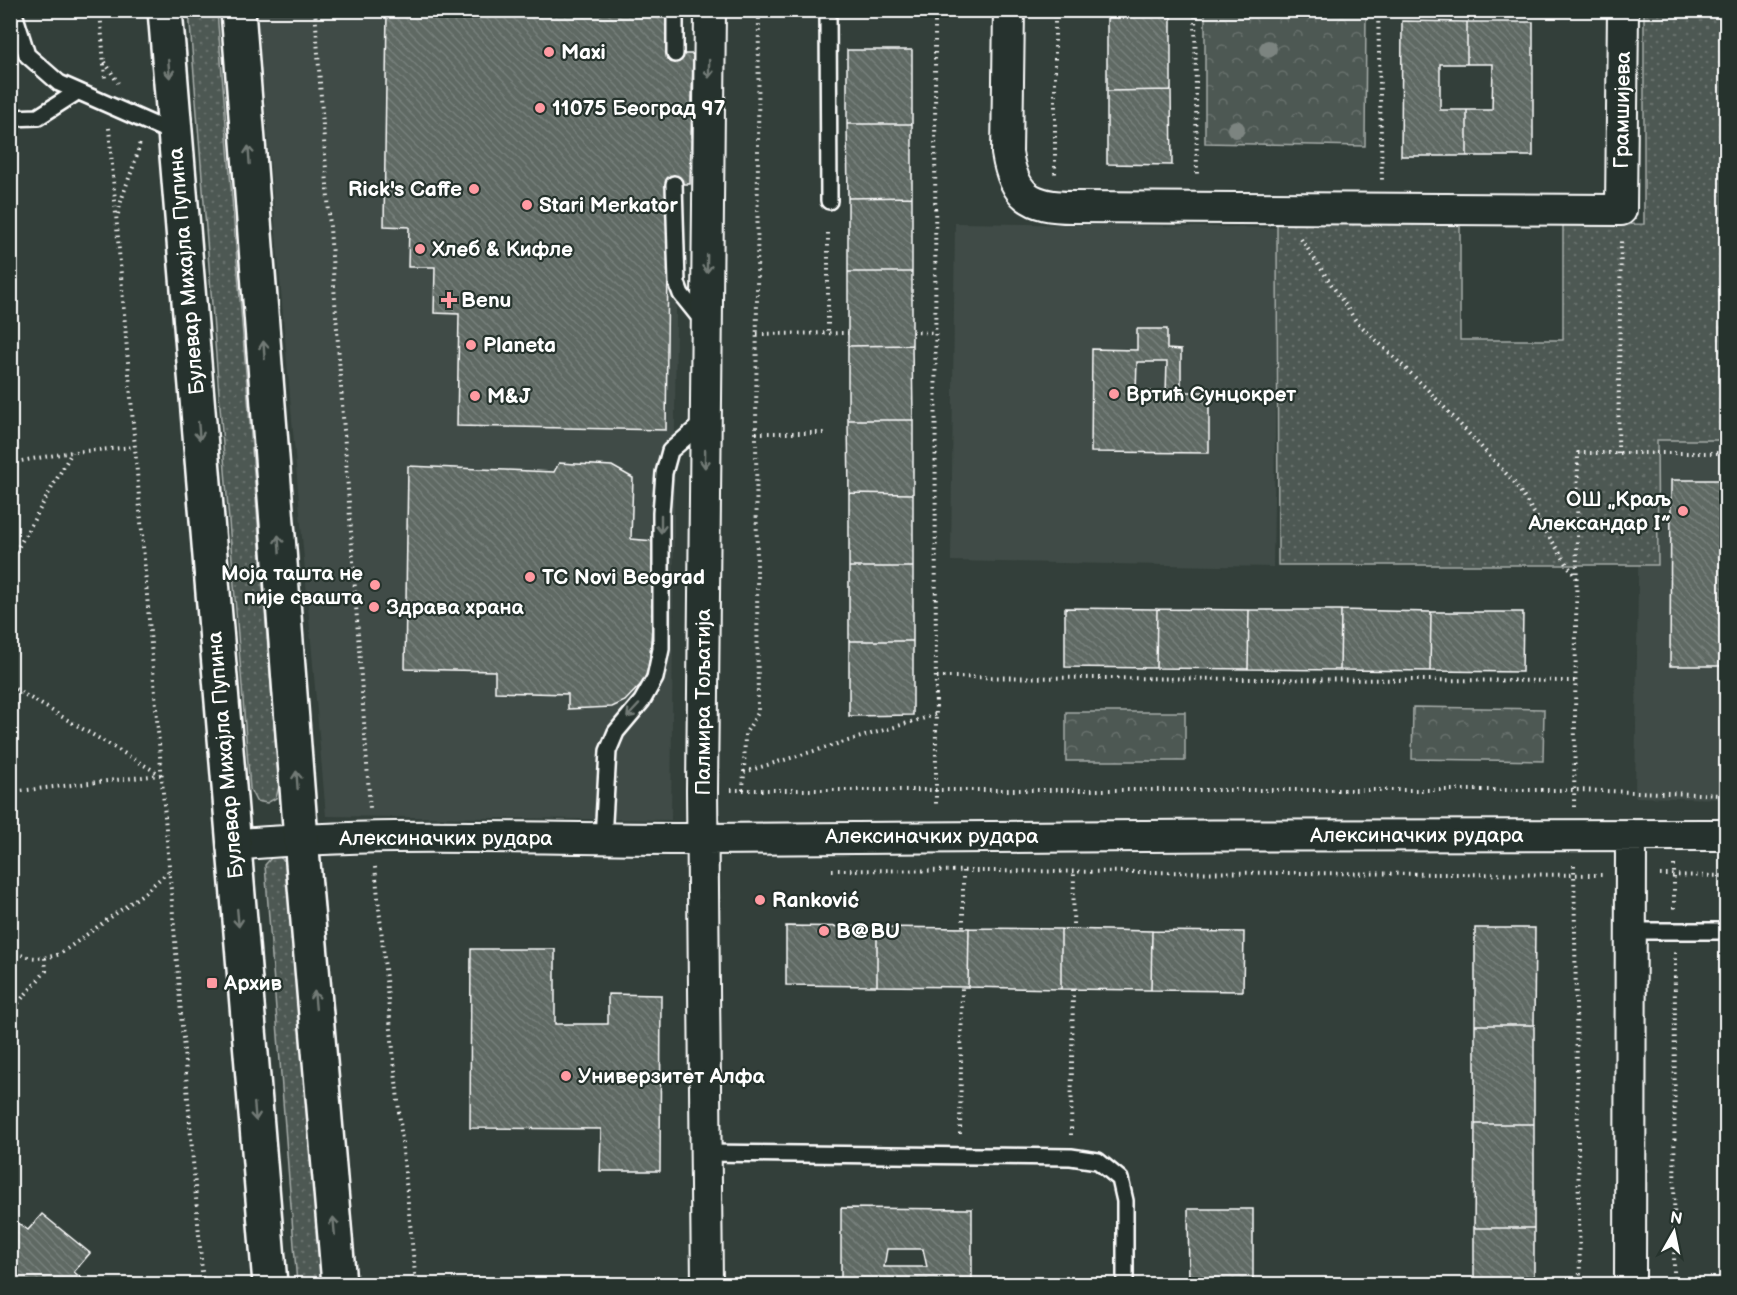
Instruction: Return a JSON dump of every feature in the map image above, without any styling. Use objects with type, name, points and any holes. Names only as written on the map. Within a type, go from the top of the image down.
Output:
[{"type":"main road","name":"Булевар Михајла Пупина","points":[[165,10],[232,845],[270,1284]]},
{"type":"main road","points":[[238,10],[301,839],[339,1284]]},
{"type":"street","name":"Палмира Тољатија","points":[[707,1284],[702,790],[710,10]]},
{"type":"street","points":[[1009,10],[1007,153],[1010,173],[1029,200],[1055,207],[1622,210]]},
{"type":"street","name":"Грамшијева","points":[[1622,210],[1623,10]]},
{"type":"street","name":"Алексиначких рудара","points":[[232,845],[301,839],[377,824],[603,839],[936,836],[1726,835]]},
{"type":"street","points":[[1630,1284],[1631,835]]},
{"type":"lane","points":[[13,10],[27,55],[59,83],[175,134]]},
{"type":"lane","points":[[675,10],[675,54]]},
{"type":"lane","points":[[828,10],[829,201]]},
{"type":"lane","points":[[10,118],[39,117],[77,92]]},
{"type":"lane","points":[[674,184],[677,283],[681,294],[706,325]]},
{"type":"lane","points":[[603,839],[608,751],[616,732],[642,701],[655,678],[660,649],[661,513],[664,473],[670,451],[706,420]]},
{"type":"lane","points":[[1632,931],[1726,931]]},
{"type":"lane","points":[[705,1153],[1071,1157],[1098,1161],[1120,1179],[1125,1201],[1125,1284]]},
{"type":"path","points":[[100,10],[203,1284]]},
{"type":"path","points":[[315,10],[370,810],[377,824],[375,868],[416,1284]]},
{"type":"path","points":[[743,790],[745,734],[758,713],[756,433],[759,10]]},
{"type":"path","points":[[935,10],[938,714],[936,836]]},
{"type":"path","points":[[1055,10],[1055,207]]},
{"type":"path","points":[[1195,10],[1198,209]]},
{"type":"path","points":[[1378,10],[1382,210]]},
{"type":"path","points":[[1284,209],[1356,321],[1427,389],[1514,482],[1576,578]]},
{"type":"path","points":[[1618,453],[1622,210]]},
{"type":"path","points":[[828,233],[828,333]]},
{"type":"path","points":[[912,332],[935,333]]},
{"type":"path","points":[[757,334],[848,333]]},
{"type":"path","points":[[756,433],[824,433]]},
{"type":"path","points":[[10,463],[72,452],[135,447]]},
{"type":"path","points":[[10,562],[72,452]]},
{"type":"path","points":[[937,677],[1575,681]]},
{"type":"path","points":[[10,686],[161,775]]},
{"type":"path","points":[[744,772],[938,714]]},
{"type":"path","points":[[10,792],[161,775]]},
{"type":"path","points":[[702,790],[936,788],[1575,790],[1726,795]]},
{"type":"path","points":[[1674,835],[1674,1284]]},
{"type":"path","points":[[375,868],[387,868]]},
{"type":"path","points":[[820,870],[1726,876]]},
{"type":"path","points":[[10,951],[29,959],[60,954],[144,893],[169,871]]},
{"type":"path","points":[[963,871],[963,928]]},
{"type":"path","points":[[1073,930],[1074,872]]},
{"type":"path","points":[[10,1012],[46,971],[45,958]]},
{"type":"path","points":[[960,1156],[962,987]]},
{"type":"path","points":[[1071,1157],[1072,989]]},
{"type":"shaded area","points":[[257,11],[679,11],[671,820],[326,816]]},
{"type":"shaded area","name":"ОШ „Краљ Александар I”","points":[[1646,11],[1726,11],[1726,799],[1635,797]]},
{"type":"shaded area","name":"Вртић Сунцокрет","points":[[955,223],[1278,228],[1273,567],[951,561]]},
{"type":"green space","points":[[189,11],[217,11],[279,786],[276,798],[267,803],[256,801],[250,789]]},
{"type":"green space","points":[[1205,11],[1366,11],[1365,146],[1205,143]]},
{"type":"green space","points":[[1644,11],[1726,11],[1726,440],[1657,440],[1658,565],[1278,565],[1277,222],[1460,222],[1460,340],[1563,340],[1563,225],[1644,224]]},
{"type":"green space","points":[[1413,707],[1544,709],[1543,761],[1412,759]]},
{"type":"green space","points":[[1066,712],[1185,712],[1185,761],[1066,761]]},
{"type":"green space","points":[[278,856],[291,866],[323,1284],[297,1284],[265,865],[272,857]]},
{"type":"building","name":"Stari Merkator","points":[[387,10],[669,10],[675,54],[693,54],[690,184],[669,184],[666,430],[457,426],[459,314],[434,313],[435,267],[408,267],[409,227],[384,226]]},
{"type":"building","points":[[1107,10],[1171,10],[1171,16],[1107,17]]},
{"type":"building","points":[[1171,16],[1171,90],[1107,91],[1107,17]]},
{"type":"building","points":[[1402,21],[1467,22],[1467,64],[1440,64],[1440,110],[1467,110],[1467,156],[1401,156]]},
{"type":"building","points":[[1467,22],[1533,22],[1533,156],[1467,156],[1467,110],[1492,110],[1493,64],[1467,64]]},
{"type":"building","points":[[847,50],[912,50],[912,124],[847,124]]},
{"type":"building","points":[[1171,90],[1172,165],[1107,164],[1107,91]]},
{"type":"building","points":[[847,124],[912,124],[912,197],[848,198]]},
{"type":"building","points":[[912,197],[912,272],[848,272],[848,198]]},
{"type":"building","points":[[848,272],[912,272],[912,345],[848,346]]},
{"type":"building","points":[[1137,329],[1167,329],[1167,349],[1181,350],[1181,392],[1209,392],[1209,453],[1091,452],[1092,349],[1137,350]],"holes":[[[1137,362],[1167,362],[1166,392],[1136,391]]]},
{"type":"building","points":[[912,345],[913,420],[848,420],[848,346]]},
{"type":"building","points":[[848,420],[913,420],[913,494],[849,493]]},
{"type":"building","name":"TC Novi Beograd","points":[[559,463],[612,466],[633,478],[631,539],[654,541],[653,613],[649,667],[644,681],[625,701],[612,707],[568,709],[568,694],[495,692],[495,671],[405,669],[408,466],[554,472]]},
{"type":"building","points":[[1671,480],[1726,480],[1724,607],[1726,607],[1726,666],[1670,666]]},
{"type":"building","points":[[849,493],[913,494],[913,567],[849,567]]},
{"type":"building","points":[[849,567],[913,567],[913,641],[849,641]]},
{"type":"building","points":[[1065,608],[1157,609],[1156,668],[1065,667]]},
{"type":"building","points":[[1157,609],[1249,610],[1248,669],[1156,668]]},
{"type":"building","points":[[1249,610],[1341,610],[1340,670],[1248,669]]},
{"type":"building","points":[[1341,610],[1431,612],[1430,671],[1340,670]]},
{"type":"building","points":[[1431,612],[1523,612],[1522,672],[1430,671]]},
{"type":"building","points":[[849,641],[913,641],[913,715],[849,716]]},
{"type":"building","points":[[786,926],[877,927],[877,986],[786,985]]},
{"type":"building","points":[[877,927],[969,928],[968,987],[877,986]]},
{"type":"building","points":[[969,928],[1061,929],[1061,989],[968,987]]},
{"type":"building","points":[[1475,928],[1535,928],[1534,1025],[1475,1025]]},
{"type":"building","points":[[1061,929],[1152,931],[1151,990],[1061,989]]},
{"type":"building","points":[[1152,931],[1244,932],[1243,991],[1151,990]]},
{"type":"building","name":"Универзитет Алфа","points":[[471,949],[555,949],[555,1024],[608,1024],[608,994],[661,995],[660,1171],[600,1171],[601,1129],[470,1128]]},
{"type":"building","points":[[1475,1025],[1534,1025],[1534,1124],[1475,1124]]},
{"type":"building","points":[[1475,1124],[1534,1124],[1534,1228],[1474,1228]]},
{"type":"building","points":[[841,1208],[972,1209],[972,1284],[928,1284],[927,1280],[885,1280],[885,1284],[841,1284]],"holes":[[[887,1249],[923,1249],[927,1267],[884,1267]]]},
{"type":"building","points":[[1188,1209],[1253,1209],[1253,1282],[1189,1282]]},
{"type":"building","points":[[42,1214],[90,1253],[74,1272],[88,1284],[10,1284],[10,1217],[28,1230]]},
{"type":"building","points":[[1474,1228],[1534,1228],[1534,1284],[1474,1284]]},
{"type":"building","points":[[1189,1282],[1253,1282],[1253,1284],[1189,1284]]},
{"type":"place","name":"Maxi","points":[[549,52]]},
{"type":"place","name":"11075 Београд 97","points":[[540,108]]},
{"type":"place","name":"Rick's Caffe","points":[[474,189]]},
{"type":"place","name":"Stari Merkator","points":[[527,205]]},
{"type":"place","name":"Хлеб & Кифле","points":[[420,249]]},
{"type":"place","name":"Benu","points":[[449,300]]},
{"type":"place","name":"Planeta","points":[[471,345]]},
{"type":"place","name":"Вртић Сунцокрет","points":[[1114,394]]},
{"type":"place","name":"M&J","points":[[475,396]]},
{"type":"place","name":"ОШ „Краљ Александар I”","points":[[1683,511]]},
{"type":"place","name":"TC Novi Beograd","points":[[530,577]]},
{"type":"place","name":"Моја ташта не пије свашта","points":[[375,585]]},
{"type":"place","name":"Здрава храна","points":[[374,607]]},
{"type":"place","name":"Ranković","points":[[760,900]]},
{"type":"place","name":"B@BU","points":[[824,931]]},
{"type":"place","name":"Архив","points":[[212,983]]},
{"type":"place","name":"Универзитет Алфа","points":[[566,1076]]}]
